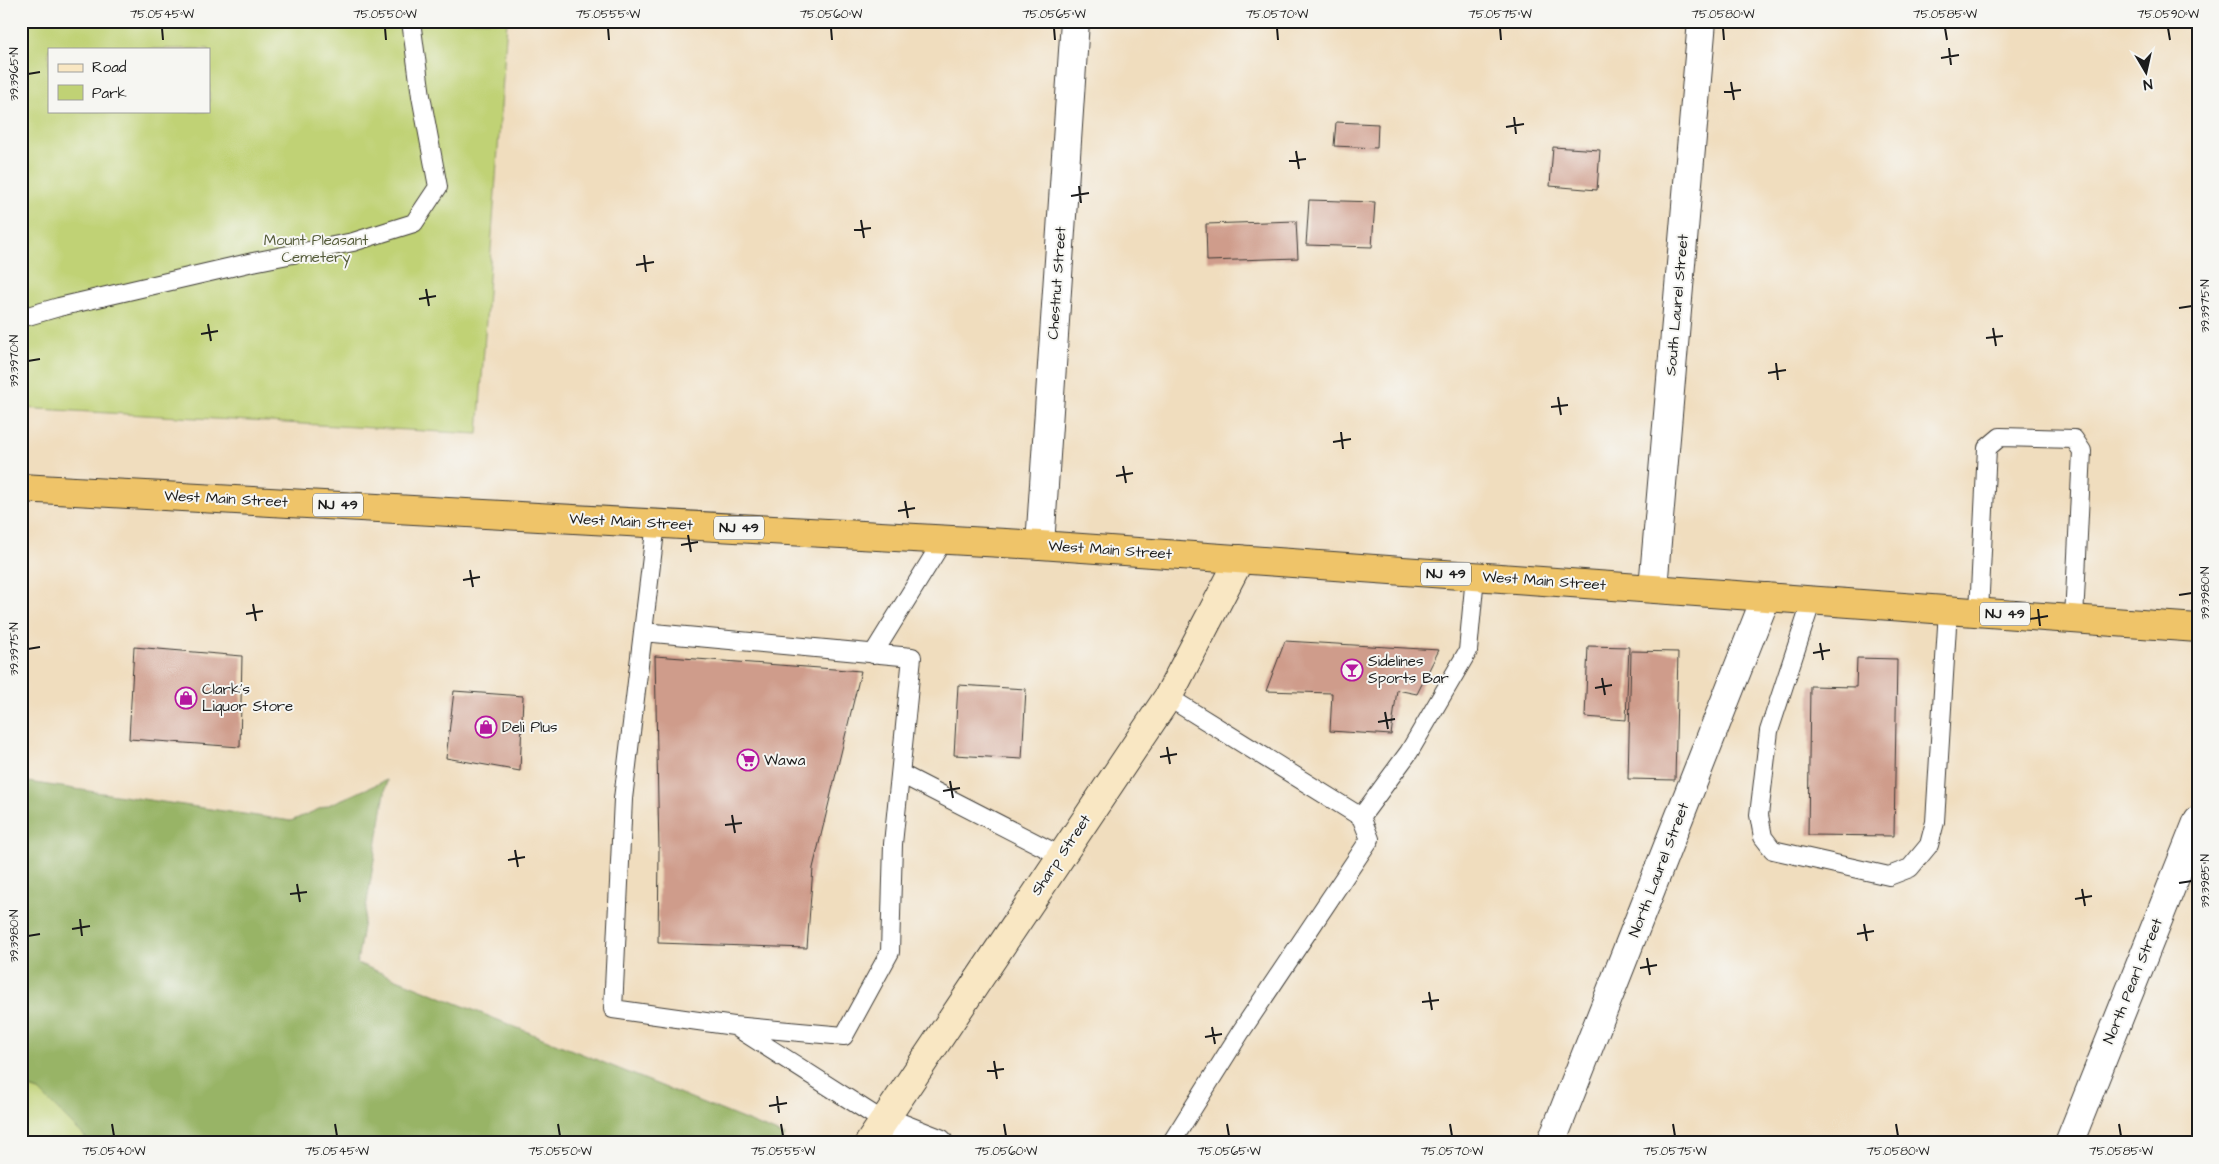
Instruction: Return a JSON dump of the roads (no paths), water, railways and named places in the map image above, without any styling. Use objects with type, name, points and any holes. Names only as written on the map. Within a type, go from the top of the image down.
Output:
[{"type":"highway","name":"West Main Street","points":[[21,488],[1040,544],[2198,628]]},
{"type":"street","name":"Chestnut Street","points":[[1040,544],[1075,21]]},
{"type":"street","name":"South Laurel Street","points":[[1652,588],[1702,21]]},
{"type":"street","name":"Sharp Street","points":[[876,1132],[1168,697],[1240,559]]},
{"type":"street","name":"North Laurel Street","points":[[1552,1143],[1766,597]]},
{"type":"street","name":"North Pearl Street","points":[[2069,1143],[2198,820]]},
{"type":"street","points":[[876,1132],[939,1143]]},
{"type":"lane","points":[[21,318],[59,307],[253,262],[353,242],[414,223],[438,187],[421,96],[410,21]]},
{"type":"lane","points":[[1979,612],[1987,448],[2000,437],[2074,439],[2082,451],[2074,619]]},
{"type":"lane","points":[[643,632],[912,657],[893,844],[890,952],[844,1036],[734,1026],[613,1009],[623,799],[656,523]]},
{"type":"lane","points":[[873,654],[944,539]]},
{"type":"lane","points":[[1362,817],[1410,752],[1468,652],[1475,576]]},
{"type":"lane","points":[[1812,600],[1769,731],[1758,815],[1763,837],[1773,850],[1889,876],[1910,868],[1929,845],[1935,822],[1948,610]]},
{"type":"lane","points":[[1168,697],[1362,817],[1370,840],[1240,1033],[1171,1143]]},
{"type":"lane","points":[[900,774],[1061,856]]},
{"type":"lane","points":[[734,1026],[876,1132]]},
{"type":"place","name":"Sidelines Sports Bar","points":[[1352,670]]},
{"type":"place","name":"Clark's Liquor Store","points":[[186,698]]},
{"type":"place","name":"Deli Plus","points":[[486,727]]},
{"type":"place","name":"Wawa","points":[[748,760]]},
{"type":"park label","name":"Mount Pleasant Cemetery","points":[[316,248]]}]
